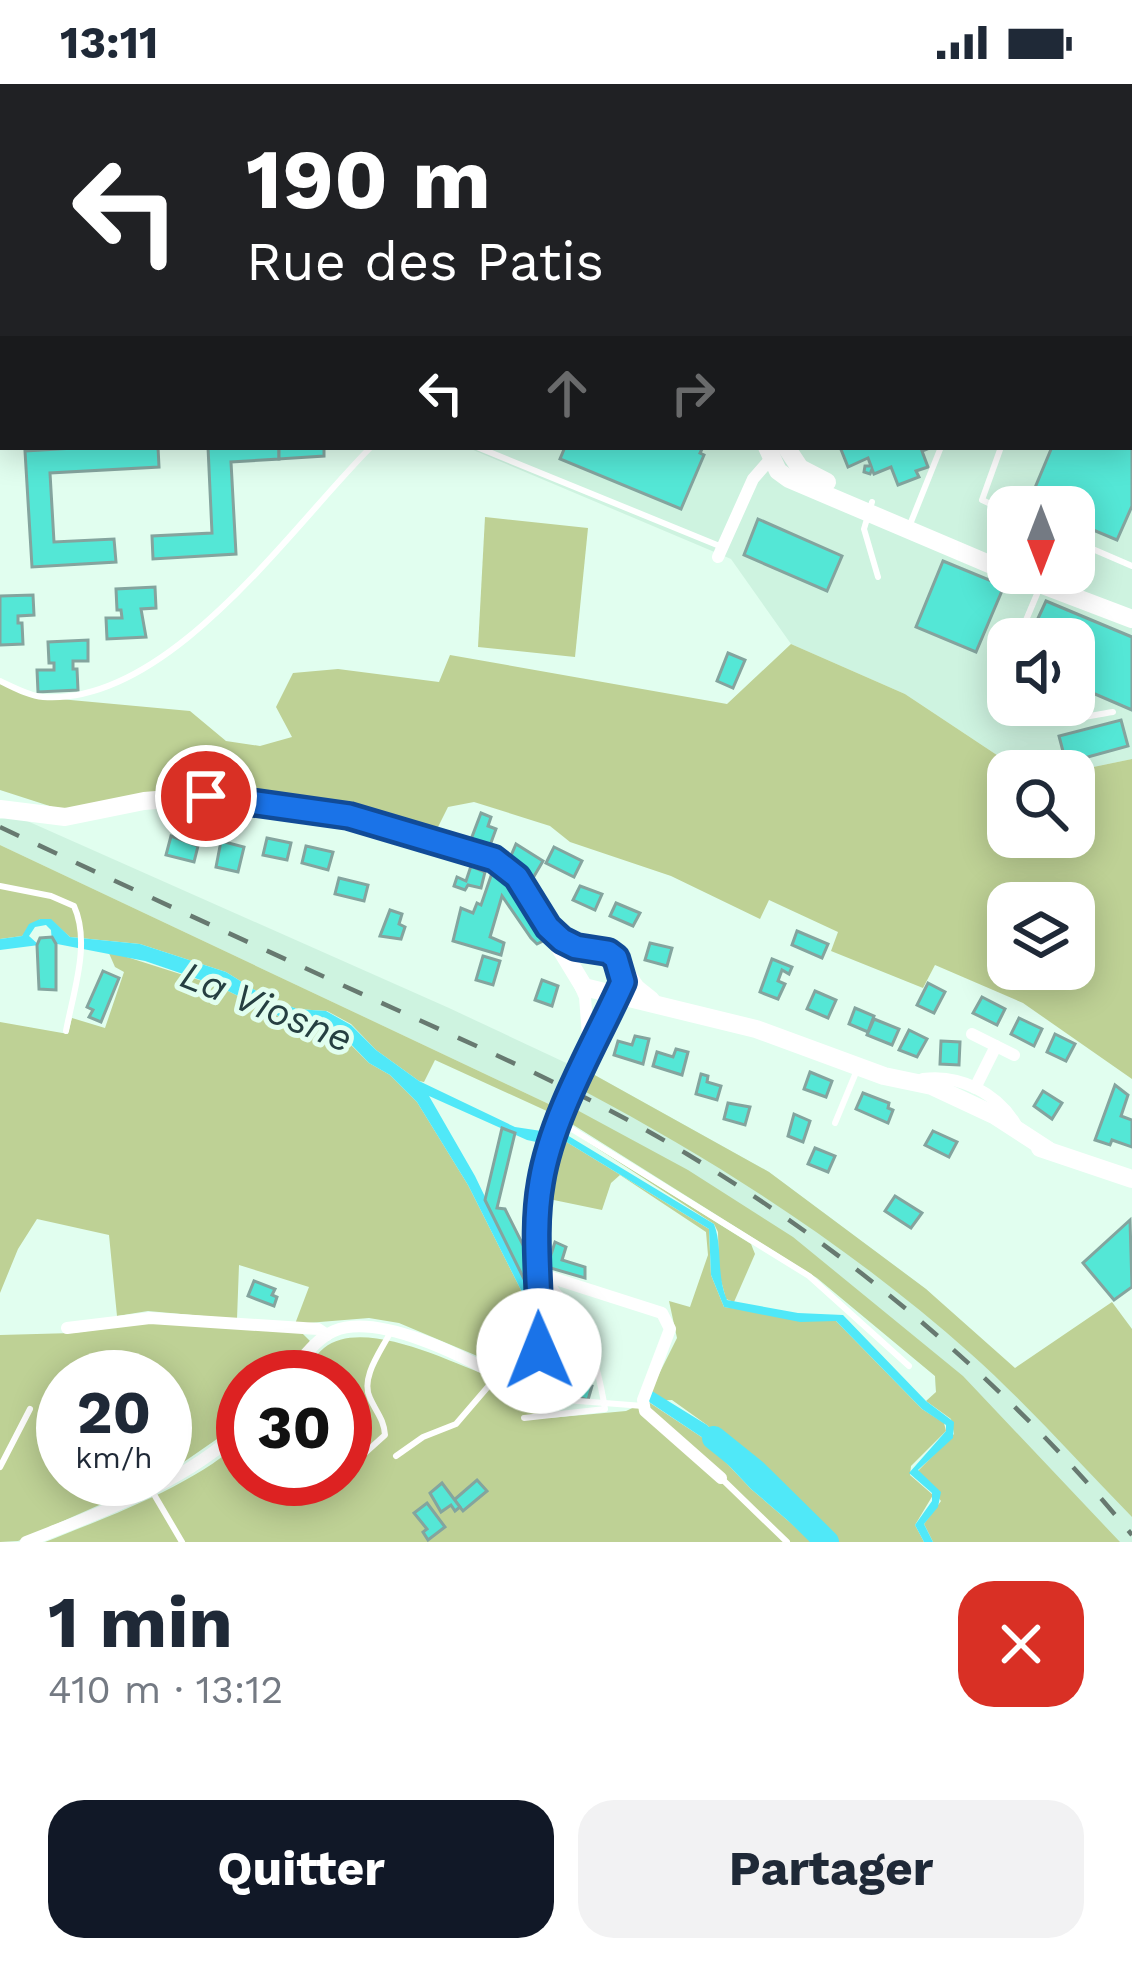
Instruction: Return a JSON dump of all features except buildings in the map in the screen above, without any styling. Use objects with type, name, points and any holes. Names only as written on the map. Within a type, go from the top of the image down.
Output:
[{"type":"main road","points":[[778,451],[789,479],[870,507],[987,561]]},
{"type":"main road","points":[[910,524],[987,552]]},
{"type":"main road","points":[[1077,594],[1132,619]]},
{"type":"main road","points":[[1095,594],[1132,605]]},
{"type":"main road","points":[[0,809],[65,817],[145,801],[206,796],[349,816],[494,859],[517,877],[584,987],[756,1029],[884,1076],[976,1116],[1016,1140],[1132,1179]]},
{"type":"main road","points":[[548,927],[568,944],[608,952],[640,993],[661,1004]]},
{"type":"main road","points":[[884,1076],[917,1082],[985,1110],[1048,1150]]},
{"type":"street","points":[[720,552],[753,479],[778,451]]},
{"type":"street","points":[[589,1053],[585,998],[575,958],[593,950]]},
{"type":"street","points":[[312,1350],[327,1335],[350,1327],[392,1330],[513,1382],[527,1381],[538,1358],[537,1213],[554,1133],[623,979],[619,962]]},
{"type":"street","points":[[972,1034],[1014,1055]]},
{"type":"street","points":[[975,1088],[995,1046]]},
{"type":"street","points":[[917,1082],[926,1077],[949,1079],[975,1088],[997,1100],[1023,1136]]},
{"type":"street","points":[[541,1274],[662,1313],[670,1329],[645,1398],[721,1478]]},
{"type":"street","points":[[67,1328],[167,1318],[318,1329],[327,1335]]},
{"type":"street","points":[[26,1542],[107,1506]]},
{"type":"lane","points":[[0,681],[38,697],[79,696],[144,669],[199,632],[368,450]]},
{"type":"lane","points":[[484,450],[720,552]]},
{"type":"lane","points":[[910,524],[940,450]]},
{"type":"lane","points":[[987,486],[1000,450]]},
{"type":"lane","points":[[870,507],[864,529],[878,577]]},
{"type":"lane","points":[[1095,550],[1132,566]]},
{"type":"lane","points":[[1095,714],[1113,712]]},
{"type":"lane","points":[[0,886],[66,900],[78,914],[80,947],[66,1031]]},
{"type":"lane","points":[[835,1124],[859,1066]]},
{"type":"lane","points":[[554,1133],[809,1276],[909,1366]]},
{"type":"lane","points":[[524,1418],[605,1409],[584,1326],[541,1274]]},
{"type":"lane","points":[[372,1370],[392,1330]]},
{"type":"lane","points":[[396,1456],[423,1437],[456,1424],[498,1375]]},
{"type":"lane","points":[[566,1400],[645,1398]]},
{"type":"lane","points":[[372,1402],[384,1420],[385,1435],[372,1447]]},
{"type":"lane","points":[[0,1468],[30,1409]]},
{"type":"lane","points":[[721,1478],[787,1542]]},
{"type":"lane","points":[[161,1506],[182,1542]]},
{"type":"shaded area","points":[[473,450],[1132,450],[1132,759],[1095,767],[1095,750],[989,750],[905,694],[791,644],[731,559]]},
{"type":"shaded area","points":[[16,816],[577,1068],[553,1106],[0,845],[0,819]]},
{"type":"shaded area","points":[[591,1073],[769,1172],[926,1289],[1132,1492],[1132,1542],[1080,1542],[936,1392],[935,1376],[817,1278],[572,1124]]},
{"type":"green space","points":[[485,517],[588,528],[575,657],[478,647]]},
{"type":"green space","points":[[791,644],[905,694],[989,750],[987,858],[1095,858],[1095,767],[1132,759],[1132,1079],[1023,1003],[993,990],[1095,990],[1095,882],[987,882],[987,987],[935,965],[923,988],[831,951],[838,932],[769,900],[760,919],[671,876],[570,842],[550,826],[474,802],[448,807],[435,833],[352,808],[244,791],[175,791],[62,810],[0,790],[0,681],[38,697],[190,711],[226,741],[260,746],[292,737],[276,707],[293,673],[338,669],[439,682],[450,655],[727,704]]},
{"type":"green space","points":[[0,845],[553,1106],[549,1112],[435,1060],[424,1082],[419,1081],[376,1050],[351,1024],[327,1011],[297,1009],[266,997],[226,972],[140,944],[70,937],[50,919],[40,919],[22,936],[0,939]]},
{"type":"green space","points":[[108,951],[218,986],[295,1024],[320,1024],[390,1075],[417,1102],[468,1185],[523,1294],[528,1331],[525,1349],[534,1360],[513,1371],[399,1323],[369,1318],[295,1324],[309,1287],[239,1265],[237,1319],[148,1311],[117,1316],[109,1235],[37,1219],[0,1293],[0,1022],[68,1034],[72,1018],[105,1028],[124,972],[115,967]]},
{"type":"green space","points":[[591,1073],[769,1172],[926,1289],[1015,1368],[1112,1302],[1132,1329],[1132,1517],[1012,1393],[926,1316],[785,1211],[584,1091]]},
{"type":"green space","points":[[577,1110],[688,1170],[793,1237],[963,1376],[1120,1542],[933,1542],[924,1524],[941,1501],[918,1471],[954,1434],[951,1419],[926,1401],[936,1392],[935,1376],[817,1278],[572,1124]]},
{"type":"green space","points":[[569,1130],[751,1244],[755,1254],[734,1302],[726,1299],[719,1273],[714,1224]]},
{"type":"green space","points":[[560,1138],[709,1229],[711,1275],[724,1307],[836,1321],[922,1409],[944,1423],[946,1431],[911,1466],[910,1475],[933,1495],[915,1525],[924,1542],[832,1542],[707,1425],[672,1400],[647,1401],[703,1438],[751,1489],[813,1542],[45,1542],[133,1506],[192,1506],[192,1476],[216,1461],[216,1506],[372,1506],[372,1350],[323,1350],[341,1340],[383,1340],[430,1353],[491,1377],[498,1387],[549,1409],[550,1418],[626,1411],[645,1402],[677,1338],[669,1301],[690,1307],[708,1255],[706,1232],[620,1175],[611,1183],[602,1210],[544,1198]]},
{"type":"green space","points":[[154,1322],[301,1332],[310,1341],[303,1350],[216,1350],[216,1440],[192,1456],[192,1350],[36,1350],[36,1506],[97,1506],[18,1541],[0,1542],[0,1335],[73,1333]]},
{"type":"water","points":[[51,919],[70,937],[140,944],[226,972],[266,997],[297,1009],[326,1011],[351,1025],[419,1081],[515,1127],[548,1132],[546,1144],[527,1140],[429,1096],[475,1176],[524,1278],[534,1360],[525,1349],[528,1331],[523,1294],[468,1185],[417,1102],[390,1075],[369,1063],[344,1037],[320,1024],[295,1024],[218,986],[145,961],[52,943],[46,925],[35,927],[29,936],[39,945],[0,950],[0,939],[22,936],[29,924]]},
{"type":"water","points":[[562,1132],[714,1224],[727,1300],[798,1313],[843,1315],[926,1401],[954,1422],[953,1438],[918,1470],[941,1492],[938,1507],[924,1524],[933,1542],[924,1542],[915,1525],[932,1501],[932,1493],[909,1473],[946,1431],[946,1425],[922,1409],[836,1321],[800,1322],[724,1307],[711,1275],[709,1229],[560,1138]]},
{"type":"water","points":[[652,1391],[707,1425],[832,1542],[813,1542],[751,1489],[703,1438],[646,1400]]},
{"type":"waterway","name":"La Viosne","points":[[529,1340],[532,1357],[559,1361]]},
{"type":"waterway","name":"La Viosne","points":[[543,1358],[560,1358]]},
{"type":"waterway","name":"La Viosne","points":[[714,1438],[827,1542]]},
{"type":"railway","points":[[0,827],[543,1077],[687,1154],[810,1235],[926,1326],[1034,1426],[1132,1535]]},
{"type":"route","points":[[206,796],[349,816],[494,859],[517,877],[548,927],[562,940],[608,952],[619,962],[623,982],[554,1132],[541,1183],[536,1242],[539,1351]]}]
